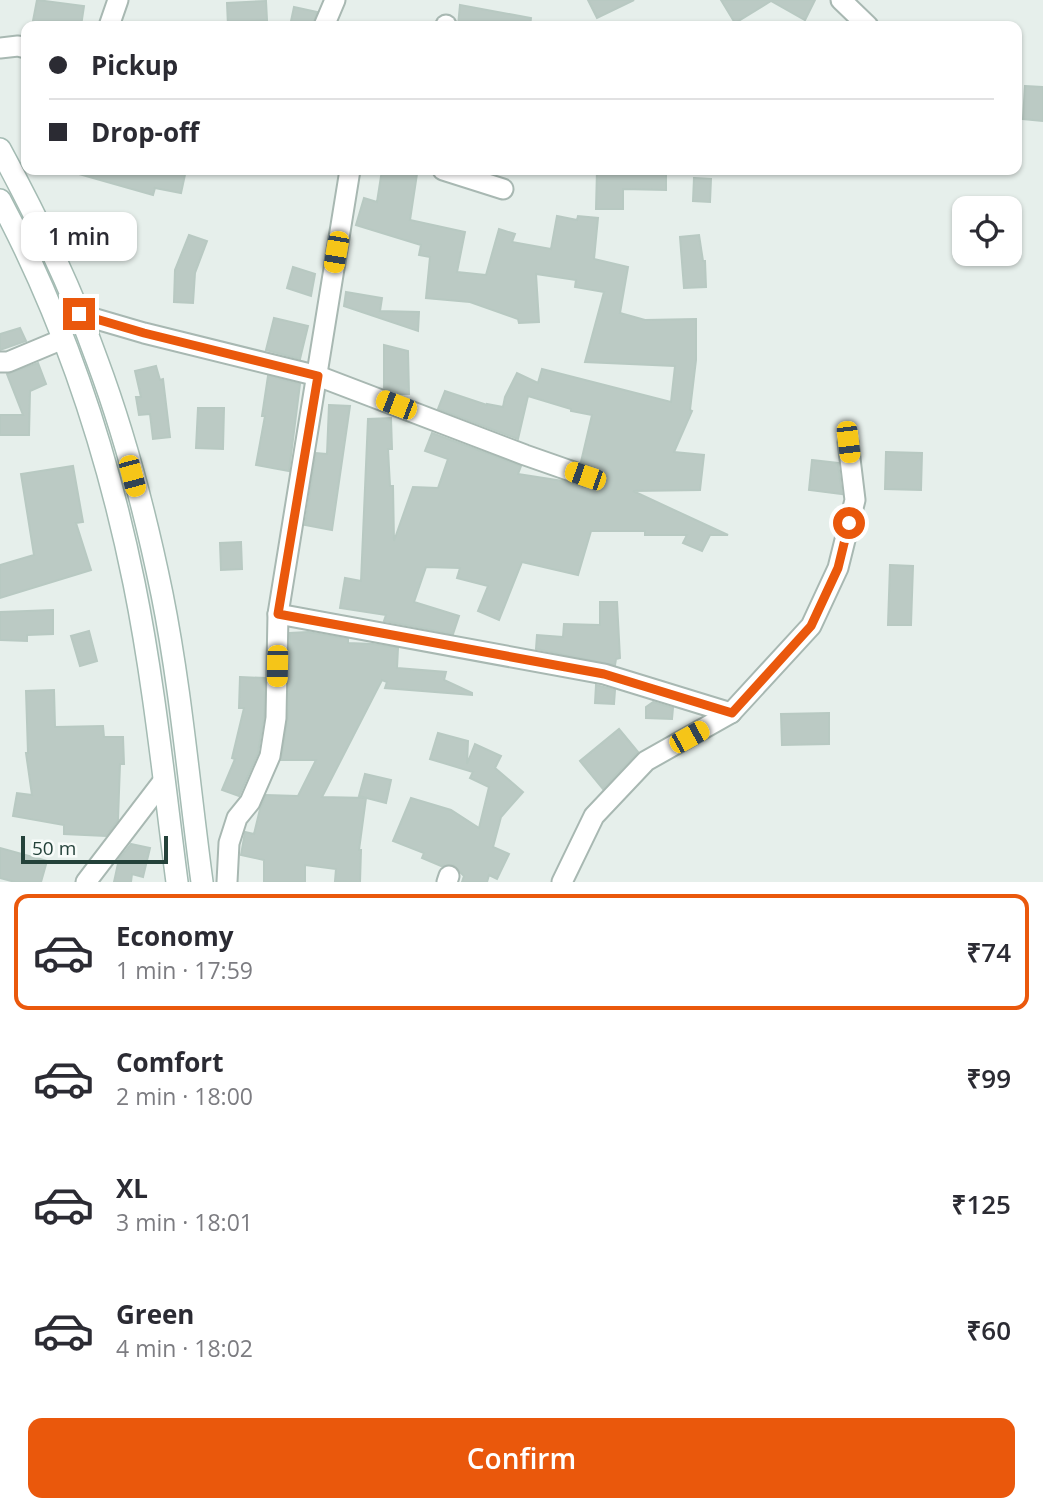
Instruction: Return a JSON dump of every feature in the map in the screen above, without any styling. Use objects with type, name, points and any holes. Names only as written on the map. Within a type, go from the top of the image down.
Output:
[{"type":"main road","points":[[0,149],[32,208],[79,314],[97,360],[126,453],[162,593],[176,675],[202,882]]},
{"type":"main road","points":[[0,200],[21,240],[64,339],[108,474],[134,583],[177,882]]},
{"type":"street","points":[[111,21],[118,0]]},
{"type":"street","points":[[326,21],[335,0]]},
{"type":"street","points":[[841,0],[863,21]]},
{"type":"street","points":[[0,48],[21,47]]},
{"type":"street","points":[[228,882],[229,843],[237,818],[250,802],[270,756],[276,719],[278,614],[349,175]]},
{"type":"street","points":[[459,175],[503,189]]},
{"type":"street","points":[[79,314],[318,376],[525,456],[585,476]]},
{"type":"street","points":[[0,362],[8,362],[64,339]]},
{"type":"street","points":[[562,882],[594,816],[646,761],[732,713],[811,626],[838,568],[855,500],[848,442]]},
{"type":"street","points":[[278,614],[604,674],[732,713]]},
{"type":"street","points":[[86,882],[164,780]]},
{"type":"building","points":[[37,0],[84,6],[82,21],[33,21]]},
{"type":"building","points":[[588,0],[634,0],[597,18]]},
{"type":"building","points":[[721,0],[815,0],[805,20],[771,1],[738,21],[734,21]]},
{"type":"building","points":[[266,1],[267,20],[228,21],[227,3]]},
{"type":"building","points":[[460,5],[531,18],[531,21],[458,21]]},
{"type":"building","points":[[294,7],[317,12],[314,21],[291,21]]},
{"type":"building","points":[[1025,86],[1043,87],[1043,121],[1023,119]]},
{"type":"building","points":[[83,175],[185,175],[181,193],[155,188],[153,195]]},
{"type":"building","points":[[381,175],[417,175],[410,220],[465,232],[457,272],[486,275],[499,229],[515,234],[512,242],[551,249],[557,216],[577,220],[578,216],[598,218],[594,259],[628,267],[620,313],[645,320],[696,319],[692,411],[674,452],[704,455],[700,490],[633,491],[728,535],[710,535],[702,551],[683,543],[687,535],[645,535],[645,531],[591,531],[578,575],[522,562],[499,620],[478,611],[488,586],[457,578],[460,568],[426,567],[414,602],[459,616],[453,634],[384,621],[386,615],[340,608],[345,578],[361,581],[368,419],[391,418],[392,449],[388,449],[390,486],[393,486],[394,541],[413,487],[438,488],[448,459],[425,451],[432,433],[521,466],[518,474],[563,481],[582,488],[592,486],[597,479],[594,468],[581,462],[592,415],[571,411],[528,396],[518,439],[438,409],[445,391],[487,405],[503,407],[517,373],[538,383],[542,369],[671,402],[675,366],[585,362],[604,292],[575,287],[576,280],[536,274],[539,322],[519,323],[518,319],[470,302],[426,298],[430,257],[419,255],[421,245],[356,225],[364,198],[377,202]]},
{"type":"building","points":[[597,175],[666,175],[666,190],[623,189],[623,209],[596,209]]},
{"type":"building","points":[[694,178],[711,179],[710,202],[693,201]]},
{"type":"building","points":[[189,235],[207,241],[195,273],[193,303],[174,302],[175,270]]},
{"type":"building","points":[[699,235],[705,261],[706,287],[684,288],[680,237]]},
{"type":"building","points":[[293,267],[315,274],[311,296],[287,288]]},
{"type":"building","points":[[346,292],[382,298],[380,311],[419,312],[418,331],[344,306]]},
{"type":"building","points":[[274,318],[308,326],[300,359],[266,350]]},
{"type":"building","points":[[20,328],[26,341],[0,350],[0,334]]},
{"type":"building","points":[[384,345],[408,351],[409,394],[400,394],[384,388]]},
{"type":"building","points":[[38,363],[46,384],[30,391],[29,435],[0,435],[0,415],[23,415],[7,374]]},
{"type":"building","points":[[156,366],[160,380],[163,379],[170,437],[153,439],[150,414],[139,415],[136,397],[141,397],[135,371]]},
{"type":"building","points":[[268,376],[300,384],[289,471],[256,465],[265,416],[262,416]]},
{"type":"building","points":[[329,405],[350,406],[332,530],[305,525],[316,453],[327,454]]},
{"type":"building","points":[[198,408],[224,408],[223,449],[196,448]]},
{"type":"building","points":[[886,452],[922,453],[921,490],[885,489]]},
{"type":"building","points":[[812,460],[838,463],[842,494],[809,490]]},
{"type":"building","points":[[73,466],[83,522],[76,523],[91,570],[0,598],[0,565],[34,555],[21,474]]},
{"type":"building","points":[[241,542],[242,569],[221,570],[220,543]]},
{"type":"building","points":[[890,565],[913,566],[911,625],[888,625]]},
{"type":"building","points":[[600,602],[617,602],[620,658],[616,659],[615,665],[536,649],[537,635],[563,637],[564,624],[600,625]]},
{"type":"building","points":[[53,610],[53,634],[27,635],[27,641],[0,640],[0,612]]},
{"type":"building","points":[[89,631],[97,661],[80,666],[71,636]]},
{"type":"building","points":[[308,632],[348,639],[348,643],[398,648],[397,668],[446,672],[444,680],[472,693],[385,688],[387,682],[382,680],[322,797],[366,798],[359,850],[360,882],[335,881],[336,869],[305,865],[305,882],[264,882],[264,860],[241,855],[245,832],[254,834],[266,795],[298,796],[316,760],[281,760],[288,718],[290,633]]},
{"type":"building","points":[[240,677],[265,678],[264,717],[258,753],[239,796],[222,790],[235,759],[232,758],[244,708],[239,708]]},
{"type":"building","points":[[596,685],[615,690],[614,704],[595,703]]},
{"type":"building","points":[[54,690],[55,727],[103,726],[104,737],[123,737],[124,764],[120,764],[118,820],[106,836],[64,834],[64,825],[13,816],[17,793],[32,795],[26,753],[26,691]]},
{"type":"building","points":[[653,702],[673,708],[672,719],[646,718],[646,707]]},
{"type":"building","points":[[829,713],[829,744],[782,745],[781,714]]},
{"type":"building","points":[[619,729],[638,752],[603,789],[580,761]]},
{"type":"building","points":[[438,733],[468,741],[467,764],[475,744],[501,756],[495,768],[523,792],[501,817],[493,847],[509,854],[497,879],[489,875],[487,882],[462,882],[464,876],[453,865],[441,866],[422,858],[424,853],[393,841],[411,798],[451,810],[479,828],[489,787],[470,778],[473,772],[430,759]]},
{"type":"building","points":[[365,774],[391,780],[386,803],[359,796]]},
{"type":"building","points":[[131,844],[150,848],[143,877],[132,874],[131,882],[114,882],[119,859]]},
{"type":"building","points":[[0,848],[47,861],[41,882],[15,882],[0,878]]},
{"type":"route","points":[[79,314],[318,376],[278,614],[604,674],[732,713],[811,626],[838,568],[849,523]]}]
